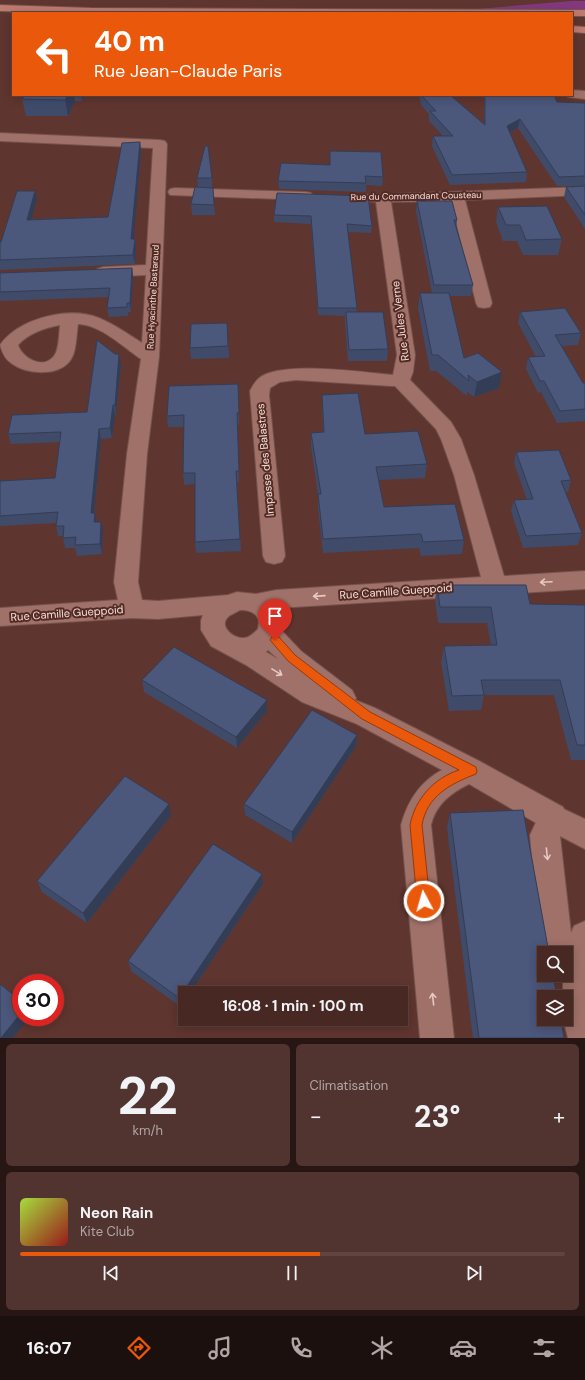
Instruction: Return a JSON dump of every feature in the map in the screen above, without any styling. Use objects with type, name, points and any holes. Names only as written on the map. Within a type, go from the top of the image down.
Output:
[{"type":"highway","points":[[0,8],[379,12],[534,2]]},
{"type":"highway","points":[[573,13],[585,13]]},
{"type":"highway","points":[[0,16],[12,16]]},
{"type":"highway","points":[[573,21],[585,21]]},
{"type":"highway","points":[[573,30],[585,30]]},
{"type":"street","points":[[573,94],[585,95]]},
{"type":"street","name":"Rue Hyacinthe Bastaraud","points":[[0,137],[160,144],[150,357],[137,454],[126,582],[132,609]]},
{"type":"street","name":"Rue du Commandant Cousteau","points":[[352,197],[383,198],[585,191]]},
{"type":"street","points":[[175,192],[321,196]]},
{"type":"street","points":[[457,196],[484,303]]},
{"type":"street","name":"Rue Jules Verne","points":[[383,198],[406,355],[404,372],[400,381]]},
{"type":"street","points":[[85,273],[154,270]]},
{"type":"street","points":[[70,319],[84,319],[94,322],[150,357]]},
{"type":"street","name":"Impasse des Balastres","points":[[274,556],[259,395],[263,384],[276,377],[288,375],[314,375],[400,381]]},
{"type":"street","points":[[400,381],[444,426],[451,439],[464,474],[496,584]]},
{"type":"street","name":"Rue Camille Gueppoid","points":[[256,603],[276,599],[496,584],[585,580]]},
{"type":"street","points":[[237,601],[256,603],[264,608],[272,620],[272,627],[269,634],[261,642],[249,647],[240,648],[222,638],[158,610],[228,604],[237,601]]},
{"type":"street","points":[[228,604],[215,616],[222,638],[312,694],[366,716],[472,771],[585,835]]},
{"type":"street","name":"Rue Camille Gueppoid","points":[[0,617],[132,609],[158,610]]},
{"type":"street","points":[[269,634],[292,658],[366,716]]},
{"type":"street","points":[[437,1038],[416,825],[418,815],[425,801],[435,790],[454,776],[472,771]]},
{"type":"street","points":[[553,817],[545,835],[554,930],[559,946]]},
{"type":"street","points":[[582,1026],[578,952],[585,937]]},
{"type":"street","points":[[570,982],[582,1026]]},
{"type":"shaded area","points":[[585,1],[585,10],[464,10]]},
{"type":"building","points":[[24,96],[67,96],[65,100],[22,99]]},
{"type":"building","points":[[422,96],[451,96],[485,125],[485,96],[554,96],[557,102],[585,103],[585,176],[559,177],[520,119],[507,126],[527,172],[452,175],[433,136],[453,136],[430,111],[436,111]]},
{"type":"building","points":[[140,142],[131,239],[135,239],[133,255],[0,260],[0,242],[17,191],[35,191],[27,220],[108,217],[122,143]]},
{"type":"building","points":[[205,146],[208,146],[212,178],[197,178]]},
{"type":"building","points":[[330,151],[381,152],[383,177],[365,176],[366,183],[278,181],[281,163],[330,165]]},
{"type":"building","points":[[585,186],[585,215],[566,187]]},
{"type":"building","points":[[195,187],[213,188],[214,205],[191,204]]},
{"type":"building","points":[[277,193],[368,196],[372,226],[347,224],[357,308],[318,308],[311,216],[274,215]]},
{"type":"building","points":[[417,201],[452,201],[457,220],[454,220],[473,285],[434,285]]},
{"type":"building","points":[[547,206],[562,239],[526,240],[520,225],[506,225],[498,207]]},
{"type":"building","points":[[132,268],[130,303],[127,303],[127,307],[107,308],[110,288],[0,292],[0,273]]},
{"type":"building","points":[[420,293],[449,293],[464,358],[478,353],[502,372],[477,382],[468,375],[469,381],[438,355],[432,355]]},
{"type":"building","points":[[565,308],[581,333],[555,335],[583,383],[585,383],[585,409],[560,411],[544,381],[540,381],[528,357],[545,356],[520,312]]},
{"type":"building","points":[[346,312],[383,312],[388,349],[349,350]]},
{"type":"building","points":[[227,323],[228,346],[190,348],[191,324]]},
{"type":"building","points":[[97,340],[115,354],[119,354],[115,405],[113,405],[110,428],[99,429],[91,513],[95,513],[94,522],[101,522],[100,544],[75,545],[76,537],[63,538],[64,526],[56,526],[58,512],[0,516],[0,481],[55,478],[61,432],[8,434],[12,415],[87,412]]},
{"type":"building","points":[[238,384],[239,413],[237,413],[239,471],[236,471],[240,539],[195,542],[195,473],[183,473],[184,415],[167,416],[169,386]]},
{"type":"building","points":[[358,393],[365,434],[418,431],[427,464],[376,467],[384,507],[455,504],[464,540],[423,542],[421,534],[323,539],[318,494],[321,494],[311,433],[324,432],[322,395]]},
{"type":"building","points":[[559,450],[571,480],[561,481],[582,533],[526,536],[514,500],[533,499],[516,452]]},
{"type":"building","points":[[437,585],[526,585],[530,604],[585,605],[585,745],[577,745],[560,680],[481,680],[484,695],[452,696],[444,646],[497,645],[491,607],[440,607]]},
{"type":"building","points":[[174,647],[267,700],[236,737],[142,680]]},
{"type":"building","points":[[312,710],[357,735],[292,832],[244,804]]},
{"type":"building","points":[[125,776],[169,804],[83,913],[37,881]]},
{"type":"building","points":[[523,810],[548,946],[537,946],[537,982],[554,982],[556,990],[537,990],[537,1026],[562,1026],[564,1038],[479,1038],[450,813]]},
{"type":"building","points":[[213,844],[262,874],[187,986],[178,986],[178,997],[128,961]]},
{"type":"building","points":[[0,984],[12,994],[12,1024],[0,1038]]},
{"type":"route","points":[[275,640],[292,658],[320,682],[366,716],[472,771],[454,776],[443,783],[425,801],[418,815],[416,825],[424,901]]}]
